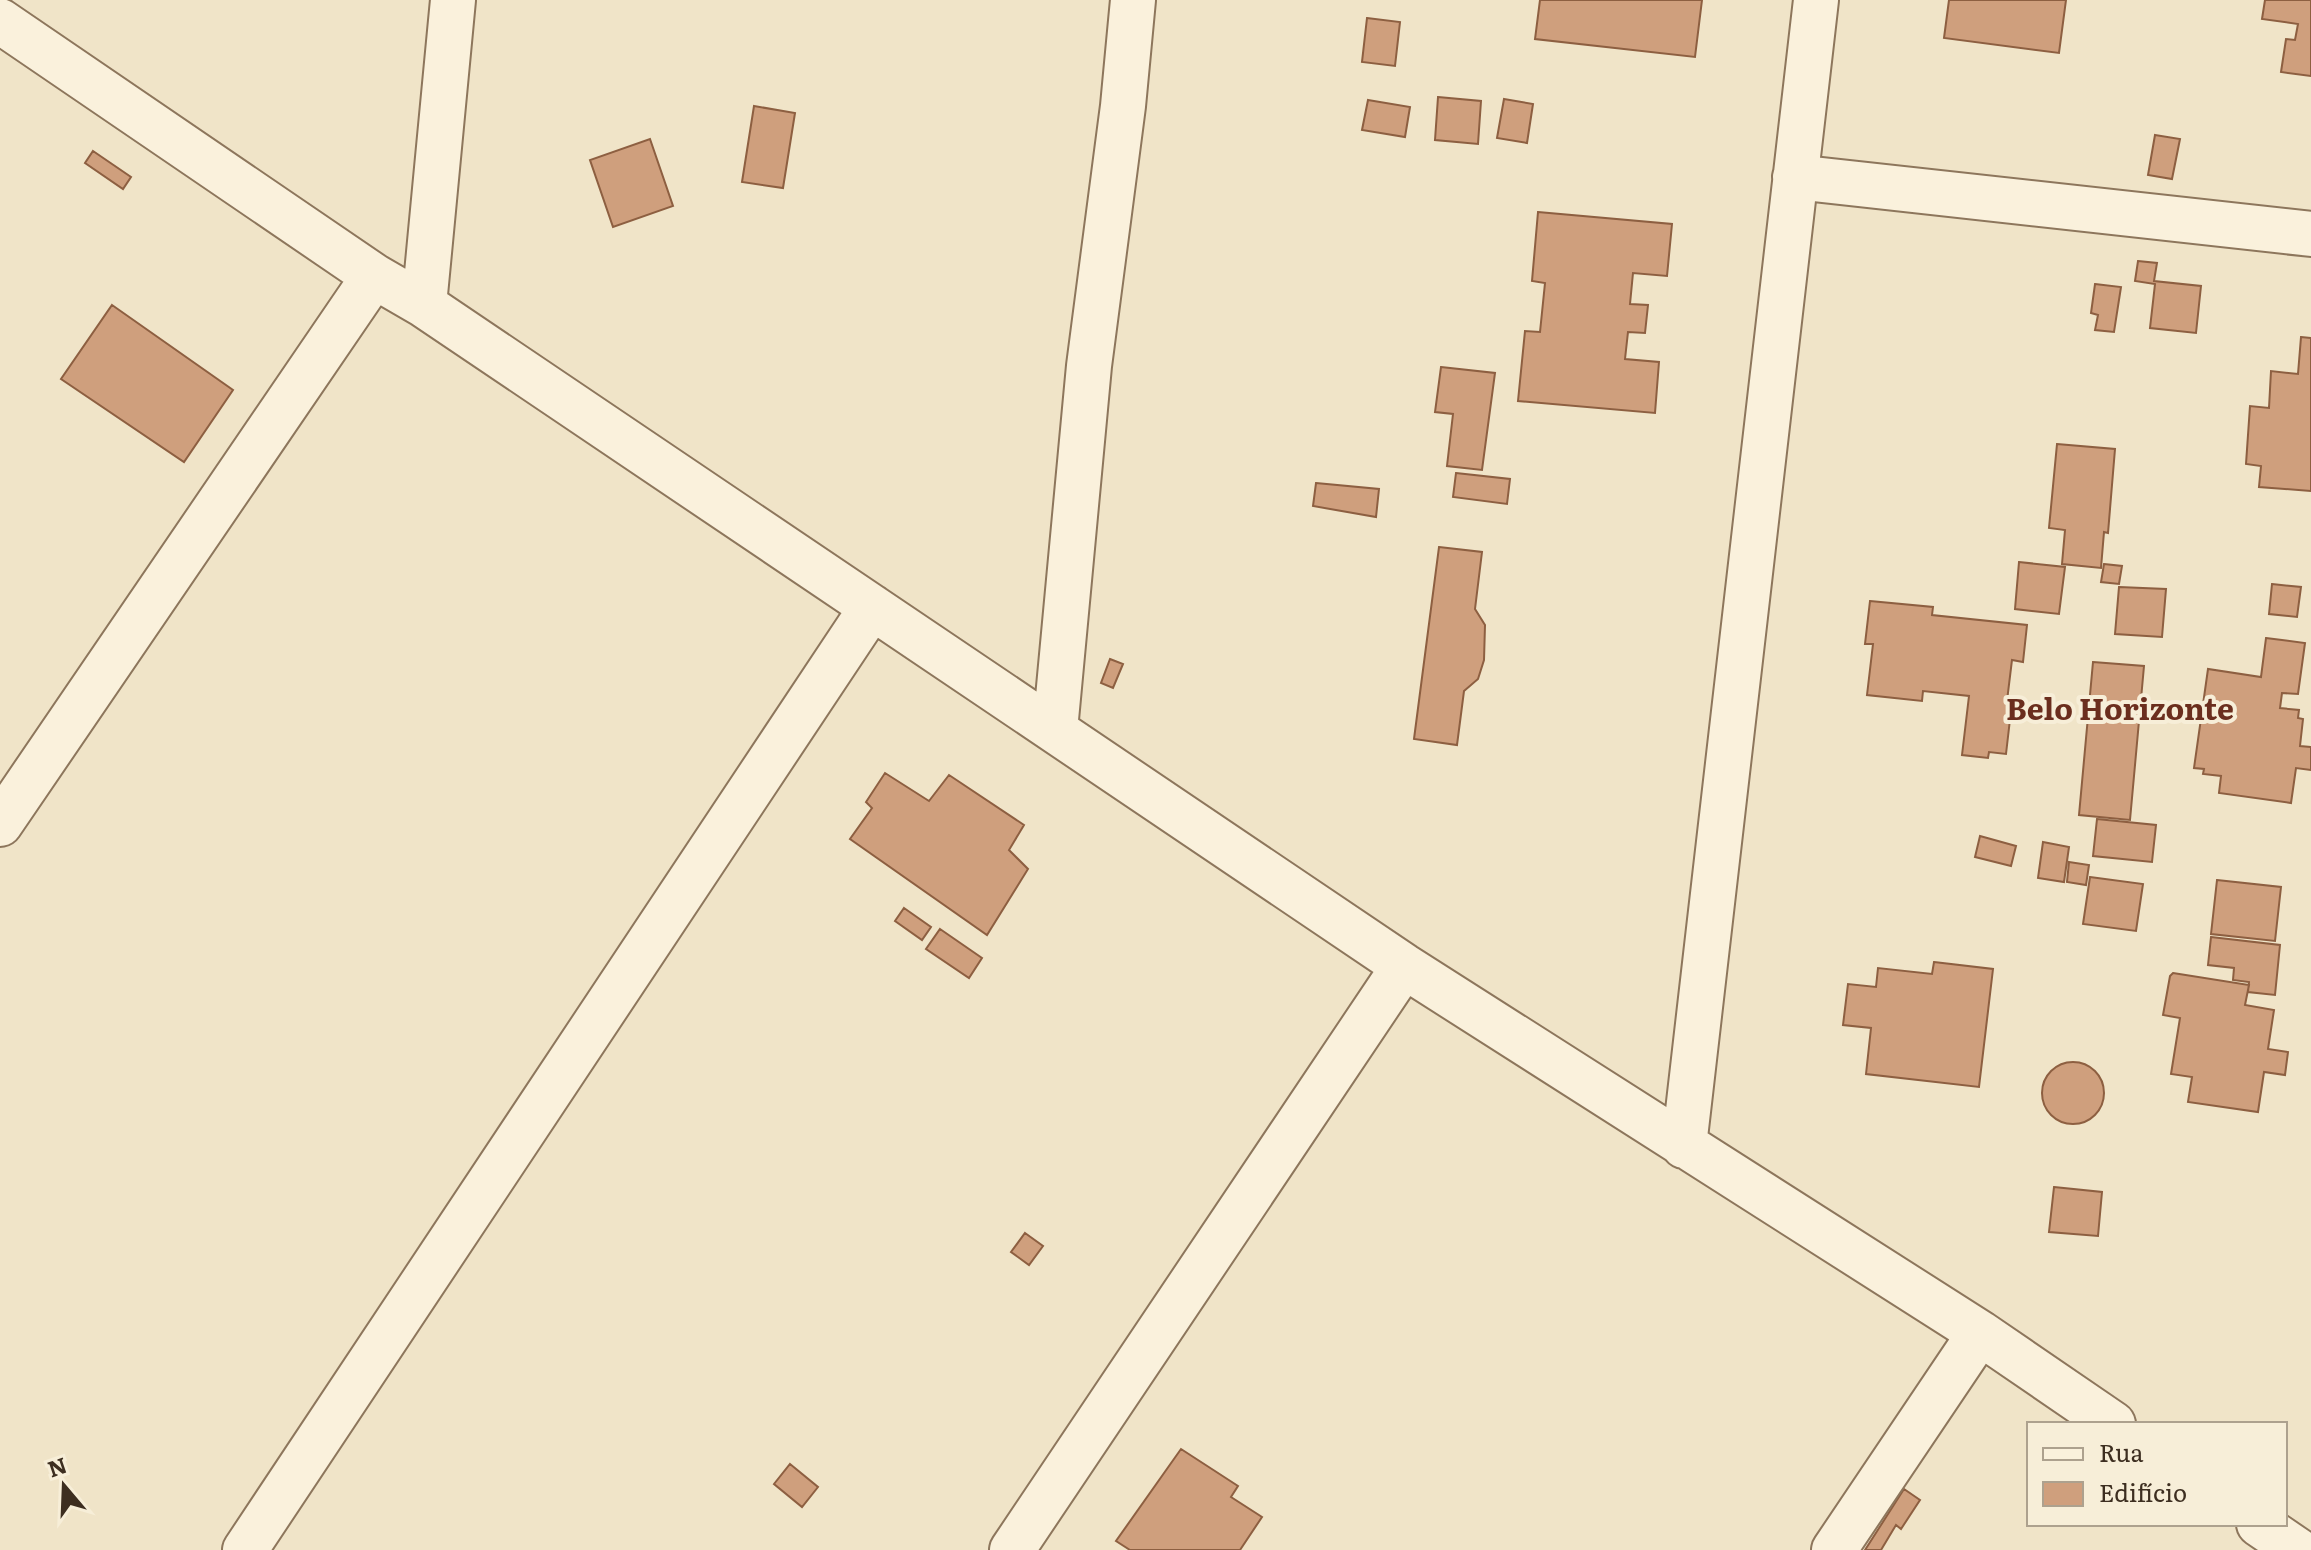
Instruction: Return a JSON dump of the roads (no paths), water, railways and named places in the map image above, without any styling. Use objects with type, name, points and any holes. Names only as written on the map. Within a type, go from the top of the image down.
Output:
[{"type":"street","points":[[424,305],[453,0]]},
{"type":"street","points":[[1055,730],[1089,366],[1123,106],[1133,0]]},
{"type":"street","points":[[1684,1146],[1816,0]]},
{"type":"street","points":[[0,21],[374,276],[424,305],[1404,966],[1980,1333],[2110,1422]]},
{"type":"street","points":[[1795,177],[2311,234]]},
{"type":"street","points":[[0,824],[374,276]]},
{"type":"street","points":[[245,1550],[872,607]]},
{"type":"street","points":[[1012,1550],[1404,966]]},
{"type":"street","points":[[1834,1550],[1980,1333]]},
{"type":"street","points":[[2262,1526],[2297,1550]]},
{"type":"district","name":"Belo Horizonte","points":[[2120,710]]}]
